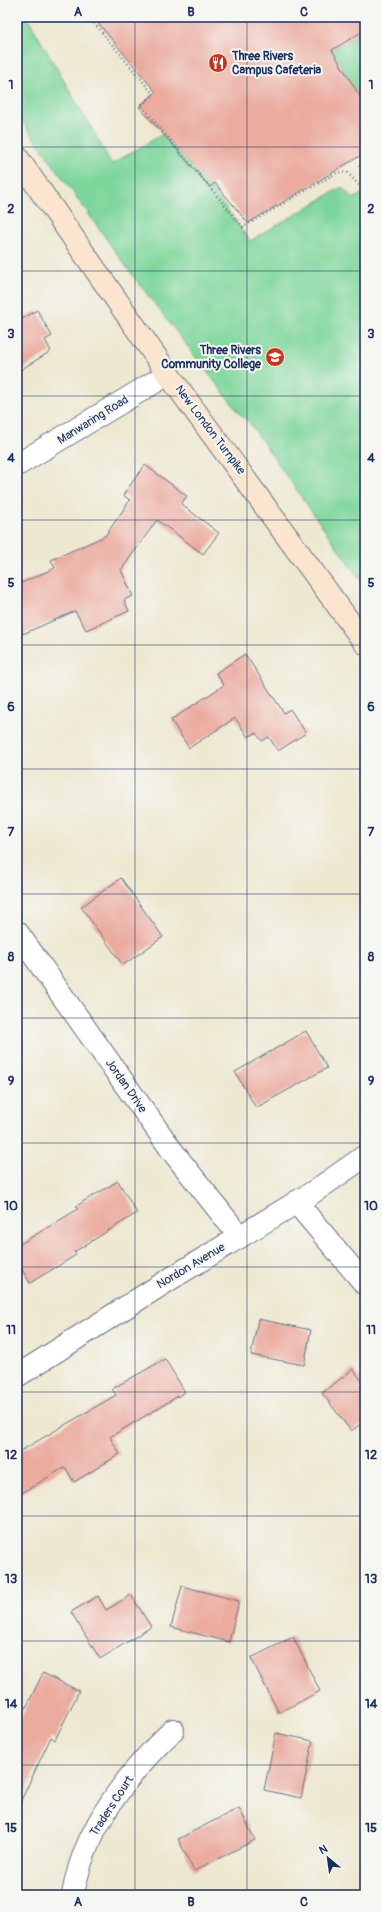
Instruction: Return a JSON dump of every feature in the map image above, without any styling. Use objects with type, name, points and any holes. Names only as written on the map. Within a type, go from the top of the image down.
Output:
[{"type":"main road","name":"New London Turnpike","points":[[17,156],[168,374],[365,642]]},
{"type":"street","name":"Manwaring Road","points":[[17,466],[168,374]]},
{"type":"street","name":"Jordan Drive","points":[[17,932],[170,1148],[240,1237]]},
{"type":"street","name":"Nordon Avenue","points":[[17,1376],[150,1291],[296,1202],[365,1156]]},
{"type":"street","points":[[296,1202],[365,1284]]},
{"type":"street","name":"Traders Court","points":[[73,1895],[76,1876],[83,1854],[104,1814],[132,1776],[173,1730]]},
{"type":"path","points":[[89,17],[154,95],[141,105],[243,227],[338,172],[348,173],[363,190],[365,188]]},
{"type":"path","points":[[359,165],[365,176]]},
{"type":"green space","points":[[17,17],[27,17],[112,164],[163,134],[210,187],[250,241],[342,187],[353,199],[365,192],[365,587],[248,421],[240,414],[133,276],[17,114]]},
{"type":"green space","points":[[365,30],[365,105],[332,50]]},
{"type":"building","points":[[93,17],[365,17],[365,30],[332,50],[365,105],[365,153],[248,223],[215,183],[210,187],[139,107],[156,92]]},
{"type":"building","points":[[37,310],[52,336],[45,340],[51,351],[17,372],[17,322]]},
{"type":"building","points":[[145,465],[187,496],[181,504],[219,533],[203,554],[157,520],[121,570],[133,596],[124,600],[129,611],[86,630],[75,611],[23,634],[17,621],[17,585],[55,568],[51,560],[105,536],[130,500],[123,495]]},
{"type":"building","points":[[245,654],[284,713],[290,709],[306,733],[278,751],[269,737],[262,741],[256,733],[248,737],[235,718],[189,748],[171,720],[224,685],[216,673]]},
{"type":"building","points":[[121,878],[163,937],[123,965],[81,907]]},
{"type":"building","points":[[306,1031],[327,1068],[256,1108],[235,1072]]},
{"type":"building","points":[[118,1181],[137,1213],[74,1252],[76,1255],[30,1283],[17,1261],[17,1246],[78,1209],[76,1206]]},
{"type":"building","points":[[258,1319],[311,1330],[304,1365],[251,1355]]},
{"type":"building","points":[[165,1359],[185,1392],[110,1437],[120,1454],[74,1482],[65,1467],[17,1496],[17,1453],[116,1395],[112,1389]]},
{"type":"building","points":[[353,1369],[365,1385],[365,1421],[351,1431],[322,1393]]},
{"type":"building","points":[[182,1586],[239,1601],[229,1642],[171,1627]]},
{"type":"building","points":[[131,1595],[151,1627],[100,1659],[71,1612],[98,1596],[106,1610]]},
{"type":"building","points":[[293,1637],[320,1691],[279,1713],[251,1658]]},
{"type":"building","points":[[43,1673],[79,1691],[55,1740],[51,1737],[17,1809],[17,1726]]},
{"type":"building","points":[[276,1733],[313,1741],[301,1798],[264,1790]]},
{"type":"building","points":[[239,1808],[255,1840],[194,1871],[178,1839]]},
{"type":"place","name":"Three Rivers Campus Cafeteria","points":[[218,63]]},
{"type":"place","name":"Three Rivers Community College","points":[[275,357]]}]
